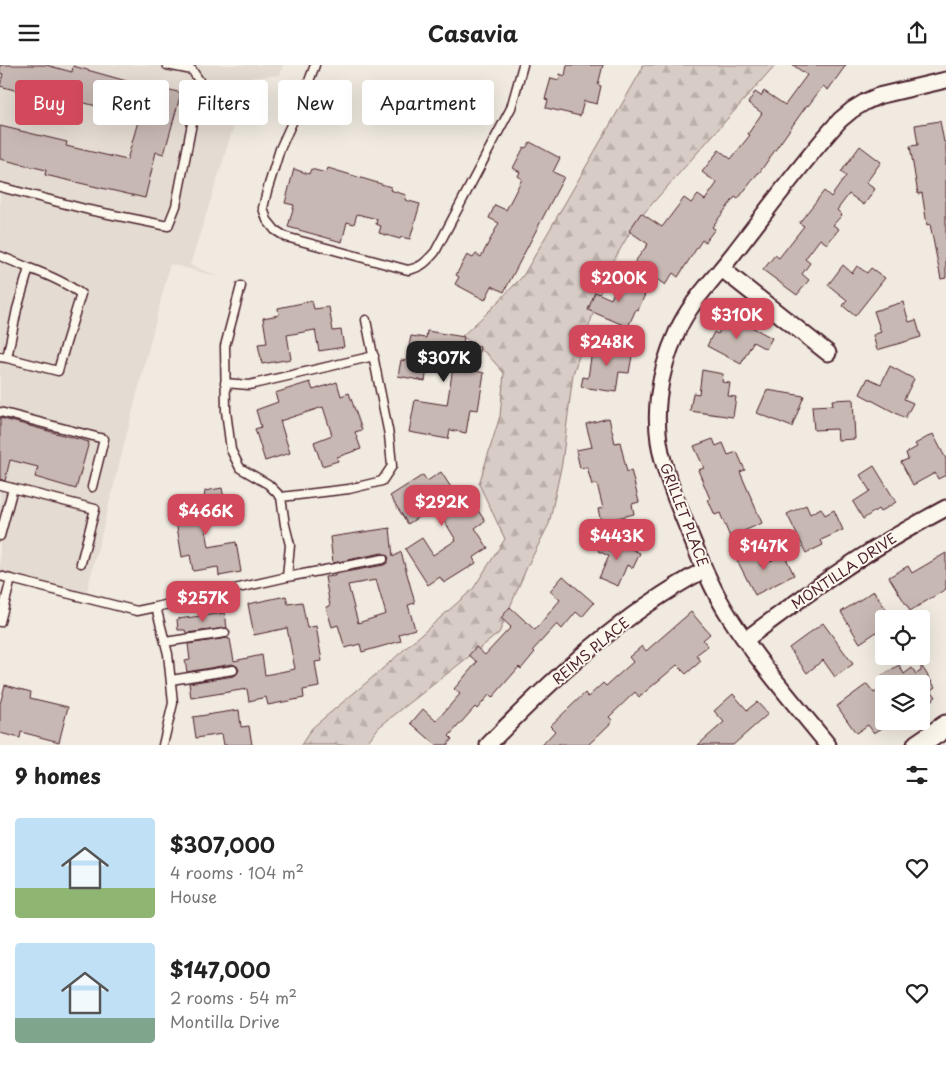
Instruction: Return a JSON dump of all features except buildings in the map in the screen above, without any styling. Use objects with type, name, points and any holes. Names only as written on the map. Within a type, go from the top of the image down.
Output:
[{"type":"street","name":"GRILLET PLACE","points":[[828,745],[745,640],[728,615],[704,570],[663,462],[657,411],[663,371],[676,333],[700,293],[722,269],[840,120],[852,110],[878,96],[946,79]]},
{"type":"street","points":[[722,269],[828,353]]},
{"type":"street","name":"MONTILLA DRIVE","points":[[745,640],[863,556],[904,531],[946,509]]},
{"type":"street","name":"REIMS PLACE","points":[[488,745],[523,709],[610,633],[661,595],[704,570]]},
{"type":"street","points":[[918,745],[946,726]]},
{"type":"lane","points":[[0,187],[89,210],[168,225],[176,206],[200,81],[192,70],[167,65]]},
{"type":"lane","points":[[315,65],[300,105],[280,149],[263,208],[267,220],[275,230],[286,237],[408,270],[418,268],[435,252],[511,108],[523,65]]},
{"type":"lane","points":[[0,256],[49,275],[81,294],[58,371],[4,358],[29,268]]},
{"type":"lane","points":[[241,286],[225,346],[226,411],[231,450],[240,468],[268,484],[281,497],[290,545],[287,577]]},
{"type":"lane","points":[[281,497],[349,489],[382,481],[392,466],[389,435],[366,320]]},
{"type":"lane","points":[[225,383],[249,385],[374,356]]},
{"type":"lane","points":[[0,411],[104,439],[92,487]]},
{"type":"lane","points":[[0,485],[95,509],[81,563]]},
{"type":"lane","points":[[0,536],[13,488]]},
{"type":"lane","points":[[0,576],[137,611],[287,577],[383,559]]},
{"type":"lane","points":[[0,622],[11,579]]},
{"type":"lane","points":[[156,607],[168,654],[173,703],[163,745]]},
{"type":"lane","points":[[165,642],[225,633]]},
{"type":"lane","points":[[171,680],[233,670]]},
{"type":"shaded area","points":[[0,65],[283,65],[280,75],[249,78],[248,80],[179,80],[179,125],[234,125],[190,265],[220,277],[170,264],[84,602],[0,580]]},
{"type":"green space","points":[[642,65],[775,65],[636,222],[607,272],[573,374],[562,463],[549,524],[527,567],[499,633],[379,727],[365,745],[301,745],[312,728],[473,589],[505,539],[479,484],[500,416],[504,373],[487,354],[462,336],[523,276],[641,71]]}]
